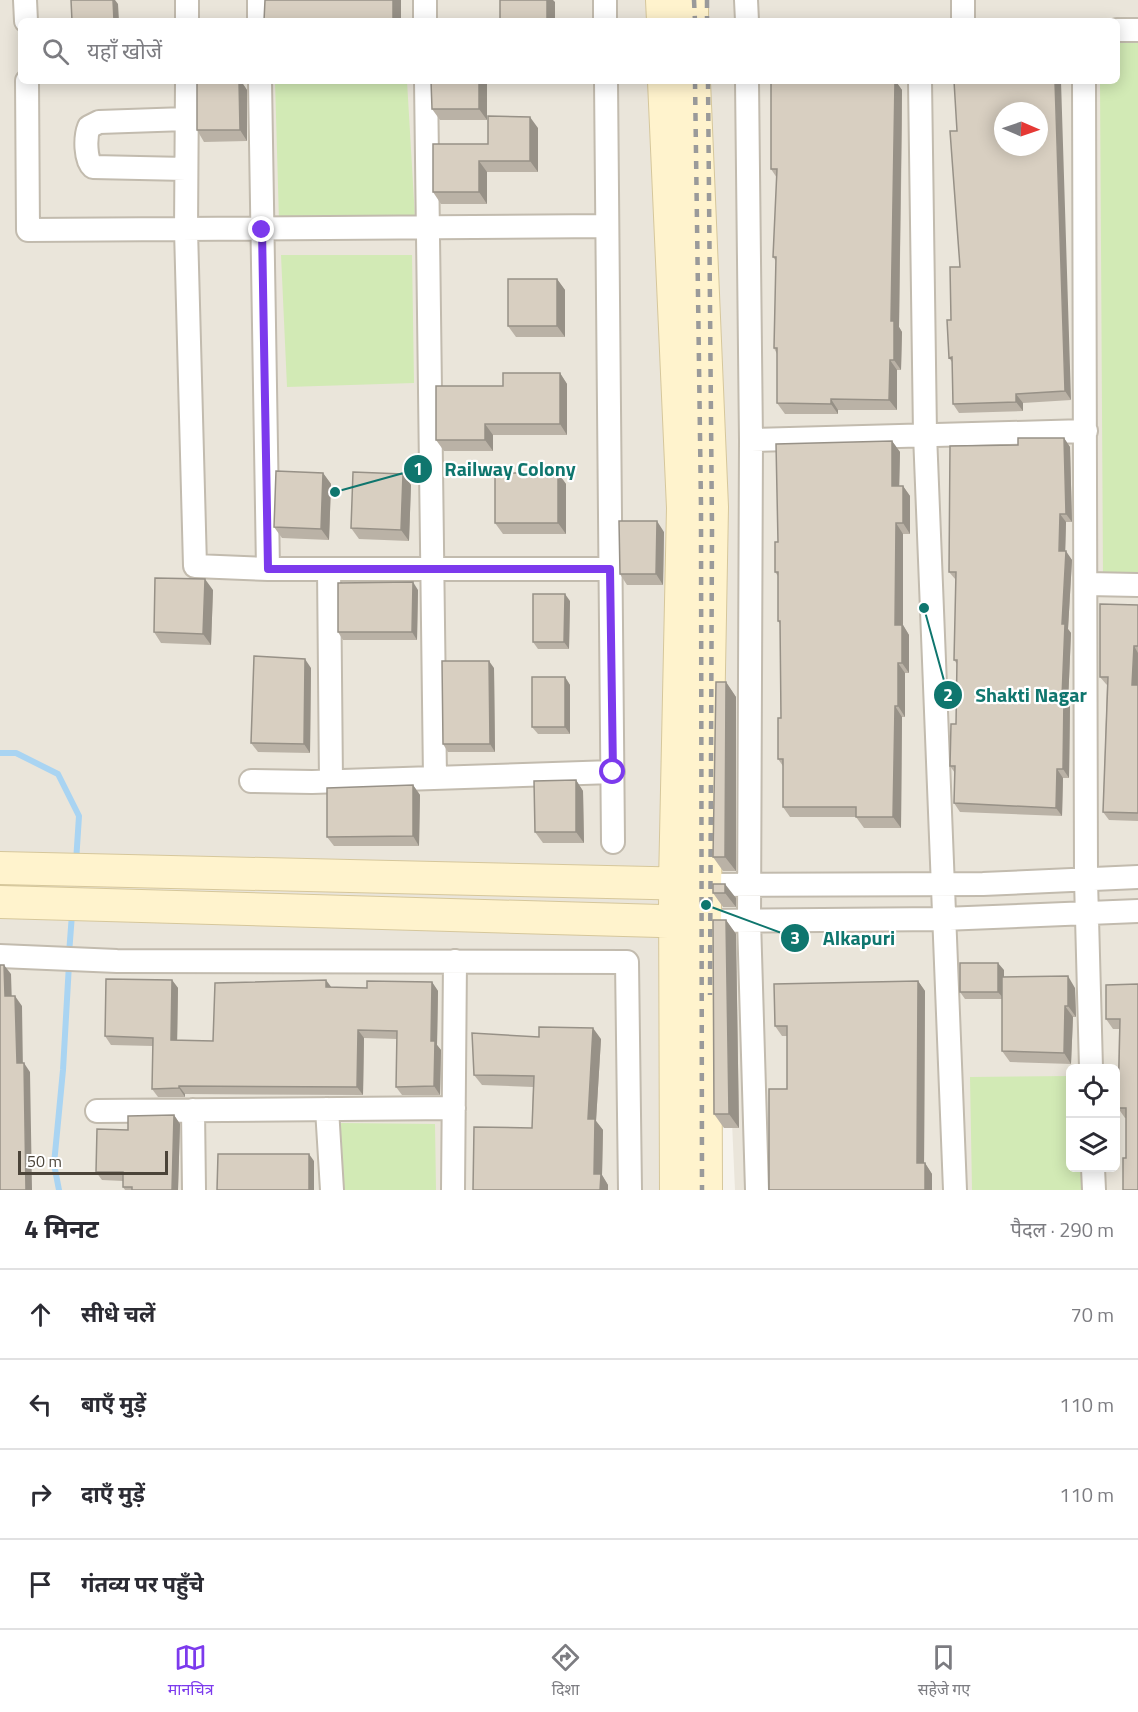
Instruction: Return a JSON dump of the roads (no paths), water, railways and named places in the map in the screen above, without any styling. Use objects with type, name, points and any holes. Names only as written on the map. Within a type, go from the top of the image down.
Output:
[{"type":"main road","points":[[662,0],[663,18]]},
{"type":"main road","points":[[692,0],[692,18]]},
{"type":"main road","points":[[664,84],[683,508],[690,884],[676,1190]]},
{"type":"main road","points":[[690,884],[712,507],[693,84]]},
{"type":"main road","points":[[0,868],[690,884]]},
{"type":"main road","points":[[0,902],[690,922]]},
{"type":"main road","points":[[690,922],[706,1190]]},
{"type":"street","points":[[25,0],[26,18]]},
{"type":"street","points":[[187,0],[187,18]]},
{"type":"street","points":[[259,0],[259,18]]},
{"type":"street","points":[[424,0],[425,18]]},
{"type":"street","points":[[605,0],[605,18]]},
{"type":"street","points":[[746,0],[747,18]]},
{"type":"street","points":[[963,0],[963,18]]},
{"type":"street","points":[[1120,30],[1138,30]]},
{"type":"street","points":[[27,84],[28,230],[607,226]]},
{"type":"street","points":[[187,84],[186,230],[195,566],[268,569],[610,569]]},
{"type":"street","points":[[260,84],[268,569]]},
{"type":"street","points":[[426,84],[435,778]]},
{"type":"street","points":[[606,84],[613,842]]},
{"type":"street","points":[[747,84],[751,440],[749,920],[757,1190]]},
{"type":"street","points":[[920,84],[925,434],[955,1190]]},
{"type":"street","points":[[1084,84],[1088,584],[1086,880],[1091,1064]]},
{"type":"street","points":[[186,120],[99,122],[89,127],[87,131],[88,158],[93,168],[186,169]]},
{"type":"street","points":[[751,440],[1086,431]]},
{"type":"street","points":[[329,569],[331,782]]},
{"type":"street","points":[[1088,584],[1138,585]]},
{"type":"street","points":[[251,781],[331,782],[613,772]]},
{"type":"street","points":[[690,884],[942,883],[1138,877]]},
{"type":"street","points":[[690,922],[943,919],[1138,911]]},
{"type":"street","points":[[0,956],[117,961],[627,962],[630,1190]]},
{"type":"street","points":[[453,1190],[455,962]]},
{"type":"street","points":[[97,1111],[454,1108]]},
{"type":"street","points":[[327,1109],[332,1190]]},
{"type":"street","points":[[193,1110],[194,1190]]},
{"type":"street","points":[[1094,1172],[1094,1190]]},
{"type":"waterway","points":[[0,753],[16,753],[58,774],[79,816],[76,862]]},
{"type":"waterway","points":[[69,954],[72,914]]},
{"type":"waterway","points":[[59,1190],[54,1164],[63,1070],[69,964]]},
{"type":"railway","points":[[694,0],[695,18]]},
{"type":"railway","points":[[707,0],[707,18]]},
{"type":"railway","points":[[695,84],[701,506],[702,1190]]},
{"type":"railway","points":[[708,84],[712,530],[710,995]]},
{"type":"place","name":"Railway Colony","points":[[335,492]]},
{"type":"place","name":"Shakti Nagar","points":[[924,608]]},
{"type":"place","name":"Alkapuri","points":[[706,905]]}]
